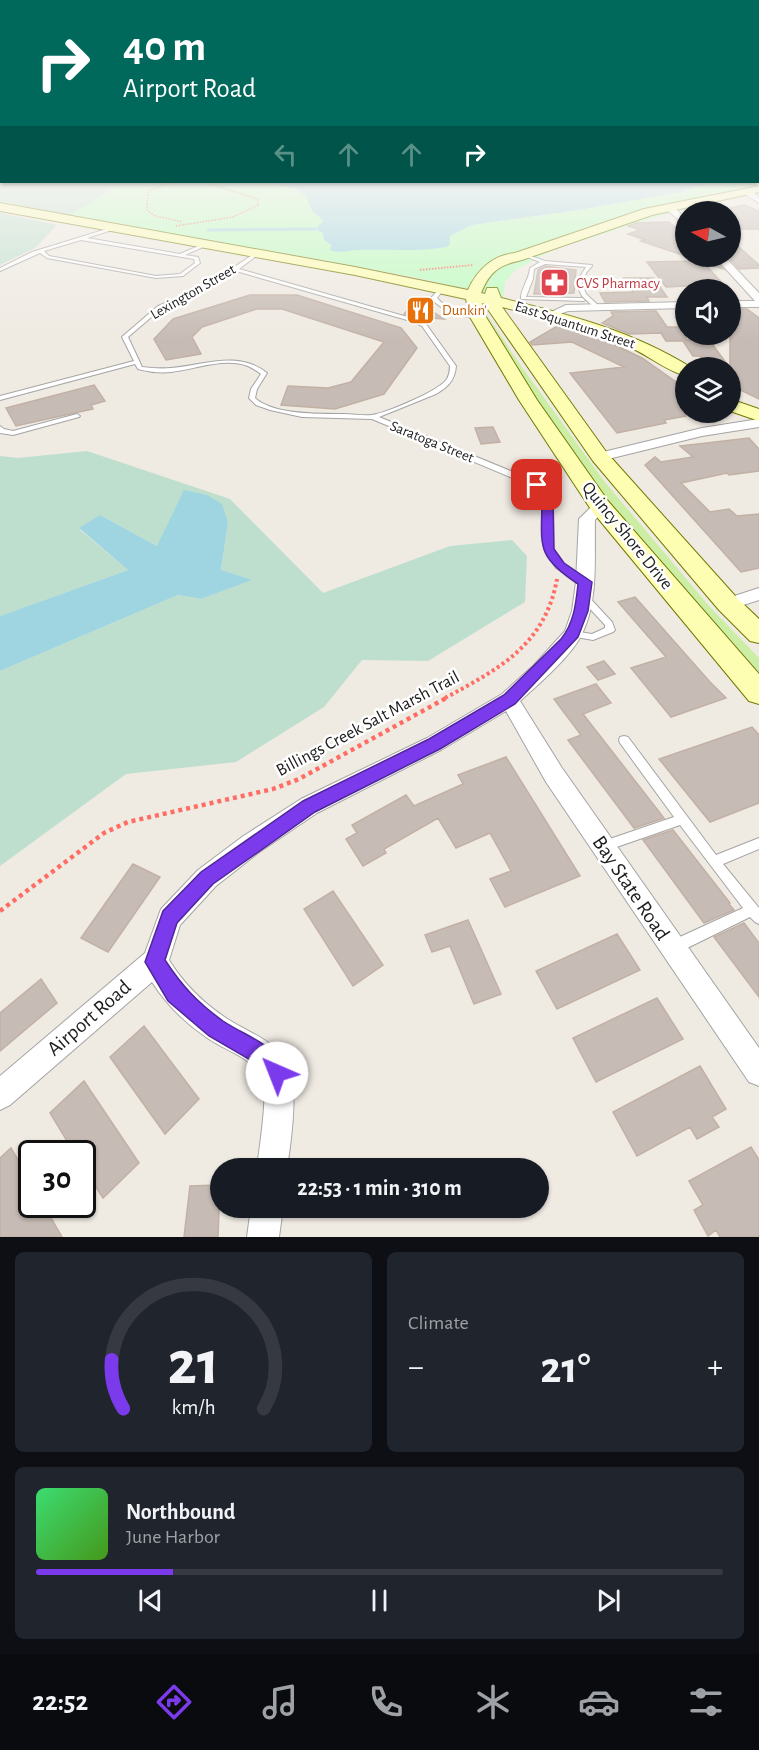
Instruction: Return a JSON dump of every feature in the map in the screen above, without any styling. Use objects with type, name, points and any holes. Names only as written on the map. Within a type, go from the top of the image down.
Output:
[{"type":"main road","name":"East Squantum Street","points":[[93,225],[391,278],[552,314],[640,345],[675,365]]},
{"type":"main road","points":[[473,296],[480,279],[492,266],[505,258],[614,225]]},
{"type":"main road","points":[[493,300],[494,283],[499,275],[518,261],[520,255]]},
{"type":"main road","points":[[419,284],[456,283],[480,279]]},
{"type":"main road","name":"Quincy Shore Drive","points":[[473,296],[478,317],[528,400],[600,506],[759,693]]},
{"type":"main road","name":"Quincy Shore Drive","points":[[493,300],[495,308],[600,458],[728,604],[759,634]]},
{"type":"main road","points":[[741,408],[759,415]]},
{"type":"street","points":[[728,267],[759,299]]},
{"type":"street","points":[[552,314],[582,301],[597,307],[675,305]]},
{"type":"street","points":[[741,304],[759,304]]},
{"type":"street","points":[[600,458],[702,432],[759,423]]},
{"type":"street","points":[[273,1158],[278,1117],[277,1073],[262,1055],[216,1028],[175,994],[155,962],[170,918],[207,878],[250,845],[309,806],[434,744],[509,699],[541,670],[573,634],[581,611],[584,589],[587,519],[600,506]]},
{"type":"street","points":[[728,604],[759,594]]},
{"type":"street","name":"Bay State Road","points":[[509,699],[554,775],[759,1072]]},
{"type":"street","name":"Airport Road","points":[[0,1095],[155,962]]},
{"type":"street","points":[[263,1237],[266,1218]]},
{"type":"lane","points":[[0,270],[41,251],[110,228]]},
{"type":"lane","points":[[41,251],[47,257],[156,277],[181,275],[198,263],[196,258],[80,238]]},
{"type":"lane","points":[[181,255],[203,245]]},
{"type":"lane","name":"Lexington Street","points":[[137,362],[126,337],[160,307],[207,288],[257,254]]},
{"type":"lane","points":[[520,255],[544,262],[590,266],[579,283],[582,301],[523,298],[523,293],[531,284],[532,268],[544,262]]},
{"type":"lane","name":"Saratoga Street","points":[[235,269],[393,313],[424,325],[453,366],[453,373],[438,391],[373,417]]},
{"type":"lane","points":[[441,289],[434,298],[441,307],[478,317]]},
{"type":"lane","points":[[0,398],[137,362],[140,368],[159,372],[232,361],[249,365],[264,373],[254,389],[252,398],[258,404],[302,415],[373,417]]},
{"type":"lane","points":[[0,428],[2,431],[13,433],[77,416]]},
{"type":"lane","name":"Saratoga Street","points":[[373,417],[537,485],[548,496],[548,549],[559,566]]},
{"type":"lane","points":[[559,566],[584,589],[609,624],[610,630],[593,637],[573,634]]},
{"type":"lane","points":[[624,740],[714,862],[756,914],[672,948]]},
{"type":"lane","points":[[603,847],[682,819]]},
{"type":"lane","points":[[714,862],[759,843]]},
{"type":"path","points":[[391,278],[405,272],[477,265],[492,266]]},
{"type":"path","name":"Billings Creek Salt Marsh Trail","points":[[0,911],[104,832],[128,822],[273,789],[299,779],[493,672],[516,655],[543,624],[556,589],[559,566]]},
{"type":"green space","points":[[0,225],[57,225],[35,248],[0,265]]},
{"type":"green space","points":[[112,225],[320,225],[316,228],[323,233],[327,243],[331,245],[331,250],[339,252],[441,248],[450,242],[450,236],[474,225],[632,225],[555,249],[515,270],[505,282],[503,297],[414,277],[290,254],[163,235]]},
{"type":"green space","points":[[483,308],[514,356],[604,481],[710,607],[759,658],[759,673],[674,580],[594,482],[549,419]]},
{"type":"green space","points":[[87,451],[230,499],[323,593],[450,546],[512,540],[527,556],[525,602],[428,661],[362,660],[324,707],[236,762],[126,774],[0,866],[0,671],[178,595],[201,599],[251,580],[221,571],[228,523],[157,546],[100,515],[79,529],[128,570],[0,616],[0,456],[18,458]]},
{"type":"water","points":[[320,225],[474,225],[450,236],[450,244],[447,247],[341,252],[330,250],[331,245],[324,240],[323,233],[315,229]]},
{"type":"water","points":[[184,490],[207,495],[222,504],[228,523],[221,570],[252,580],[201,599],[178,595],[0,671],[0,616],[128,570],[79,528],[100,515],[157,546]]},
{"type":"building","points":[[672,225],[675,228],[675,253],[628,234],[640,230],[628,226]]},
{"type":"building","points":[[741,225],[759,225],[759,229],[741,229]]},
{"type":"building","points":[[741,249],[759,265],[759,268],[739,269],[737,267],[741,267]]},
{"type":"building","points":[[675,261],[675,267],[708,267],[718,279],[675,279],[675,287],[666,287],[647,262]]},
{"type":"building","name":"CVS Pharmacy","points":[[545,266],[576,270],[574,293],[534,294],[538,270]]},
{"type":"building","points":[[624,278],[654,278],[667,297],[647,297],[649,301],[605,302],[600,293],[633,292]]},
{"type":"building","points":[[250,295],[297,295],[401,328],[417,348],[384,394],[335,409],[281,405],[288,386],[328,388],[351,382],[384,342],[282,309],[257,309],[202,327],[192,337],[201,354],[166,360],[154,339],[173,319]]},
{"type":"building","name":"Dunkin'","points":[[415,300],[444,319],[404,314]]},
{"type":"building","points":[[741,309],[747,309],[759,318],[759,399],[741,390],[741,357],[730,357],[730,345],[741,345]]},
{"type":"building","points":[[656,311],[667,327],[675,327],[675,341],[666,341],[661,333],[629,334],[602,323],[613,316],[611,312]]},
{"type":"building","points":[[559,325],[600,338],[642,358],[675,381],[675,418],[664,420],[666,423],[617,433],[570,373],[624,367],[572,342],[532,345],[530,342]]},
{"type":"building","points":[[686,345],[713,345],[722,357],[701,357],[693,356]]},
{"type":"building","points":[[94,385],[105,401],[91,405],[93,409],[16,426],[6,408]]},
{"type":"building","points":[[493,427],[500,442],[481,444],[475,428]]},
{"type":"building","points":[[749,438],[759,449],[759,471],[729,475],[727,473],[681,483],[710,512],[729,509],[737,516],[759,514],[759,568],[741,572],[645,465],[655,457],[661,462],[693,457],[680,446]]},
{"type":"building","points":[[635,597],[726,698],[671,717],[631,668],[666,657],[618,602]]},
{"type":"building","points":[[604,661],[615,674],[598,680],[587,667]]},
{"type":"building","points":[[596,684],[611,703],[583,714],[664,818],[634,828],[568,740],[581,735],[554,699]]},
{"type":"building","points":[[752,727],[759,735],[759,803],[710,822],[659,759]]},
{"type":"building","points":[[506,757],[580,876],[505,907],[490,879],[511,871],[490,833],[456,848],[438,818],[384,849],[386,853],[363,866],[346,839],[357,833],[352,825],[406,795],[414,806],[463,784],[458,775]]},
{"type":"building","points":[[673,830],[734,910],[704,923],[643,840]]},
{"type":"building","points":[[133,864],[160,877],[108,952],[81,938]]},
{"type":"building","points":[[333,891],[383,965],[353,986],[304,909]]},
{"type":"building","points":[[468,920],[501,994],[474,1004],[450,946],[432,952],[425,935]]},
{"type":"building","points":[[744,923],[759,943],[759,997],[714,937]]},
{"type":"building","points":[[617,934],[640,970],[557,1009],[536,971]]},
{"type":"building","points":[[41,979],[57,1003],[0,1051],[0,1013]]},
{"type":"building","points":[[657,998],[683,1039],[596,1082],[573,1038]]},
{"type":"building","points":[[144,1026],[199,1099],[165,1134],[110,1057]]},
{"type":"building","points":[[700,1066],[726,1109],[712,1117],[719,1127],[697,1139],[690,1127],[637,1156],[613,1112]]},
{"type":"building","points":[[84,1081],[139,1163],[103,1198],[96,1187],[96,1140],[66,1140],[50,1113]]},
{"type":"building","points":[[751,1147],[759,1160],[759,1237],[720,1237],[716,1230],[708,1236],[694,1210],[703,1205],[689,1181]]},
{"type":"building","points":[[11,1148],[18,1160],[18,1218],[51,1218],[62,1237],[0,1237],[0,1158]]},
{"type":"building","points":[[210,1185],[210,1218],[219,1218],[218,1237],[184,1237],[190,1186]]},
{"type":"waterway","points":[[208,230],[315,229]]},
{"type":"place","name":"CVS Pharmacy","points":[[555,283]]},
{"type":"place","name":"Dunkin'","points":[[421,310]]},
{"type":"route","points":[[277,1073],[262,1055],[216,1028],[175,994],[155,962],[170,918],[207,878],[250,845],[309,806],[434,744],[509,699],[541,670],[573,634],[581,611],[585,582],[559,566],[548,549],[548,496],[537,485]]}]
